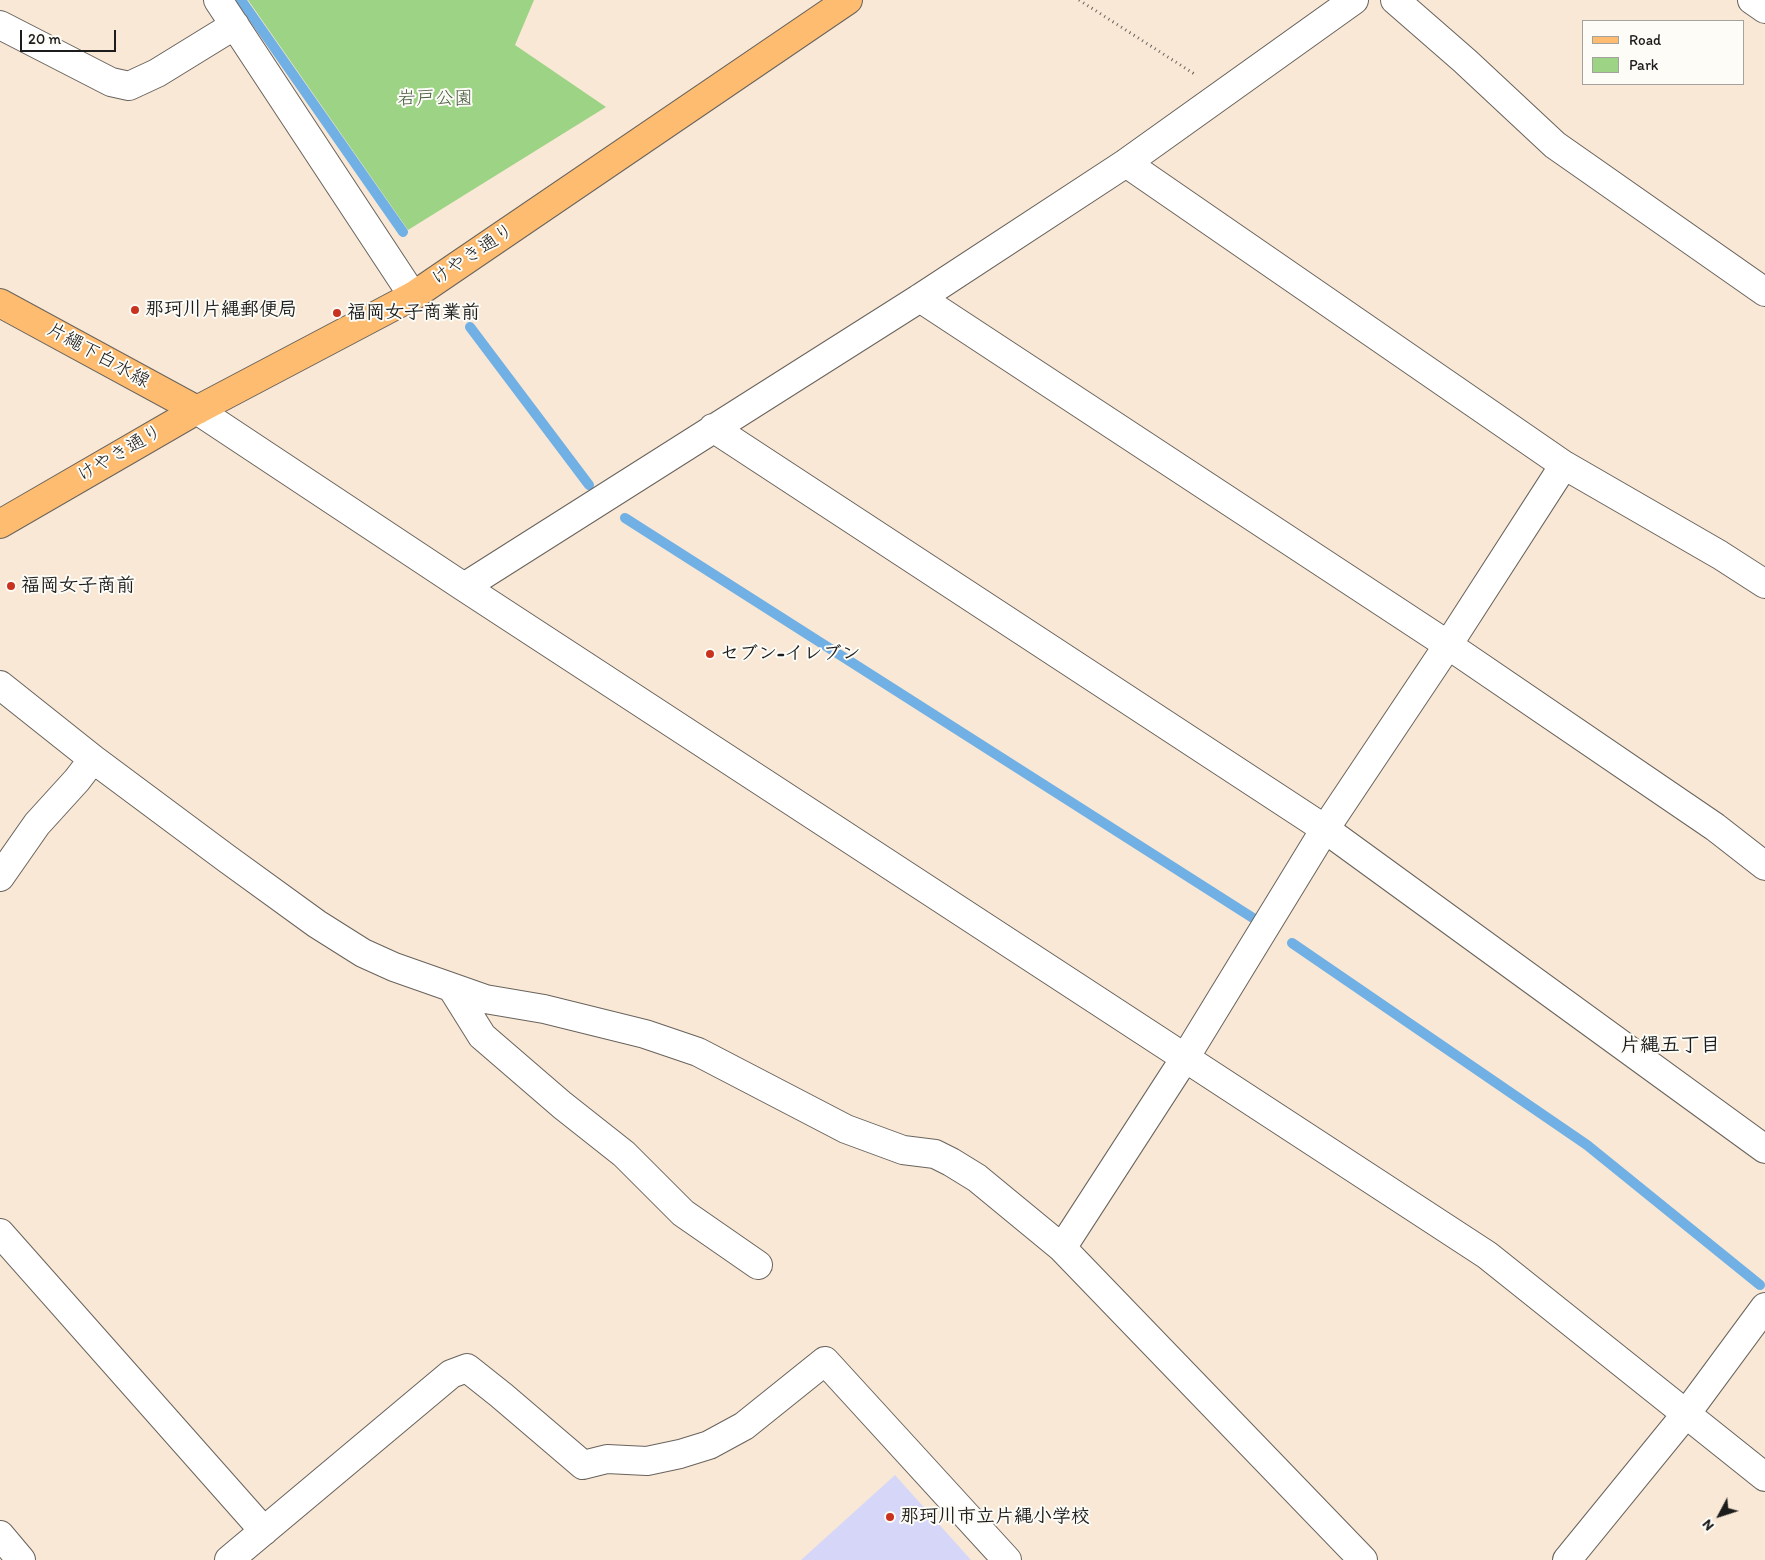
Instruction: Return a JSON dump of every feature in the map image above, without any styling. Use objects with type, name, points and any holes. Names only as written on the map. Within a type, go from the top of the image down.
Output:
[{"type":"main road","name":"けやき通り","points":[[0,524],[197,410],[413,296],[848,0]]},
{"type":"main road","name":"片繩下白水線","points":[[0,303],[197,410]]},
{"type":"street","points":[[218,0],[413,296]]},
{"type":"street","points":[[464,587],[920,298],[1126,163],[1354,0]]},
{"type":"street","points":[[1395,0],[1465,61],[1555,145],[1765,292]]},
{"type":"street","points":[[1752,0],[1765,9]]},
{"type":"street","points":[[0,25],[111,82],[129,86],[157,73],[235,25]]},
{"type":"street","points":[[1126,163],[1564,465],[1720,555],[1765,584]]},
{"type":"street","points":[[920,298],[1448,645],[1715,827],[1765,866]]},
{"type":"street","points":[[197,410],[464,587],[1487,1255],[1765,1478]]},
{"type":"street","points":[[713,428],[1325,829],[1765,1149]]},
{"type":"street","points":[[1062,1248],[1185,1058],[1325,829],[1448,645],[1564,465]]},
{"type":"street","points":[[0,685],[93,759],[324,929],[363,953],[394,968],[485,998],[544,1009],[645,1034],[698,1052],[846,1129],[903,1150],[935,1154],[977,1178],[1062,1248],[1363,1560]]},
{"type":"street","points":[[0,877],[37,824],[77,780],[93,759]]},
{"type":"street","points":[[452,988],[482,1036],[562,1105],[624,1154],[683,1213],[758,1265]]},
{"type":"street","points":[[0,1233],[264,1531]]},
{"type":"street","points":[[1567,1560],[1686,1414],[1765,1307]]},
{"type":"street","points":[[229,1560],[451,1374],[467,1368],[583,1466],[607,1459],[647,1461],[709,1445],[744,1426],[825,1361],[1007,1560]]},
{"type":"street","points":[[0,1535],[21,1560]]},
{"type":"path","points":[[1079,0],[1224,93]]},
{"type":"shaded area","name":"那珂川市立片縄小学校","points":[[895,1475],[971,1560],[801,1560]]},
{"type":"green space","name":"岩戸公園","points":[[248,0],[534,0],[515,45],[606,107],[408,230]]},
{"type":"waterway","points":[[241,0],[403,232]]},
{"type":"waterway","points":[[470,327],[589,485]]},
{"type":"waterway","points":[[625,518],[1253,918]]},
{"type":"waterway","points":[[1292,943],[1587,1145],[1760,1285]]},
{"type":"place","name":"那珂川片縄郵便局","points":[[135,310]]},
{"type":"place","name":"福岡女子商業前","points":[[337,313]]},
{"type":"place","name":"福岡女子商前","points":[[11,586]]},
{"type":"place","name":"セブン-イレブン","points":[[710,654]]},
{"type":"place","name":"那珂川市立片縄小学校","points":[[890,1517]]},
{"type":"district","name":"片縄五丁目","points":[[1670,1046]]}]
